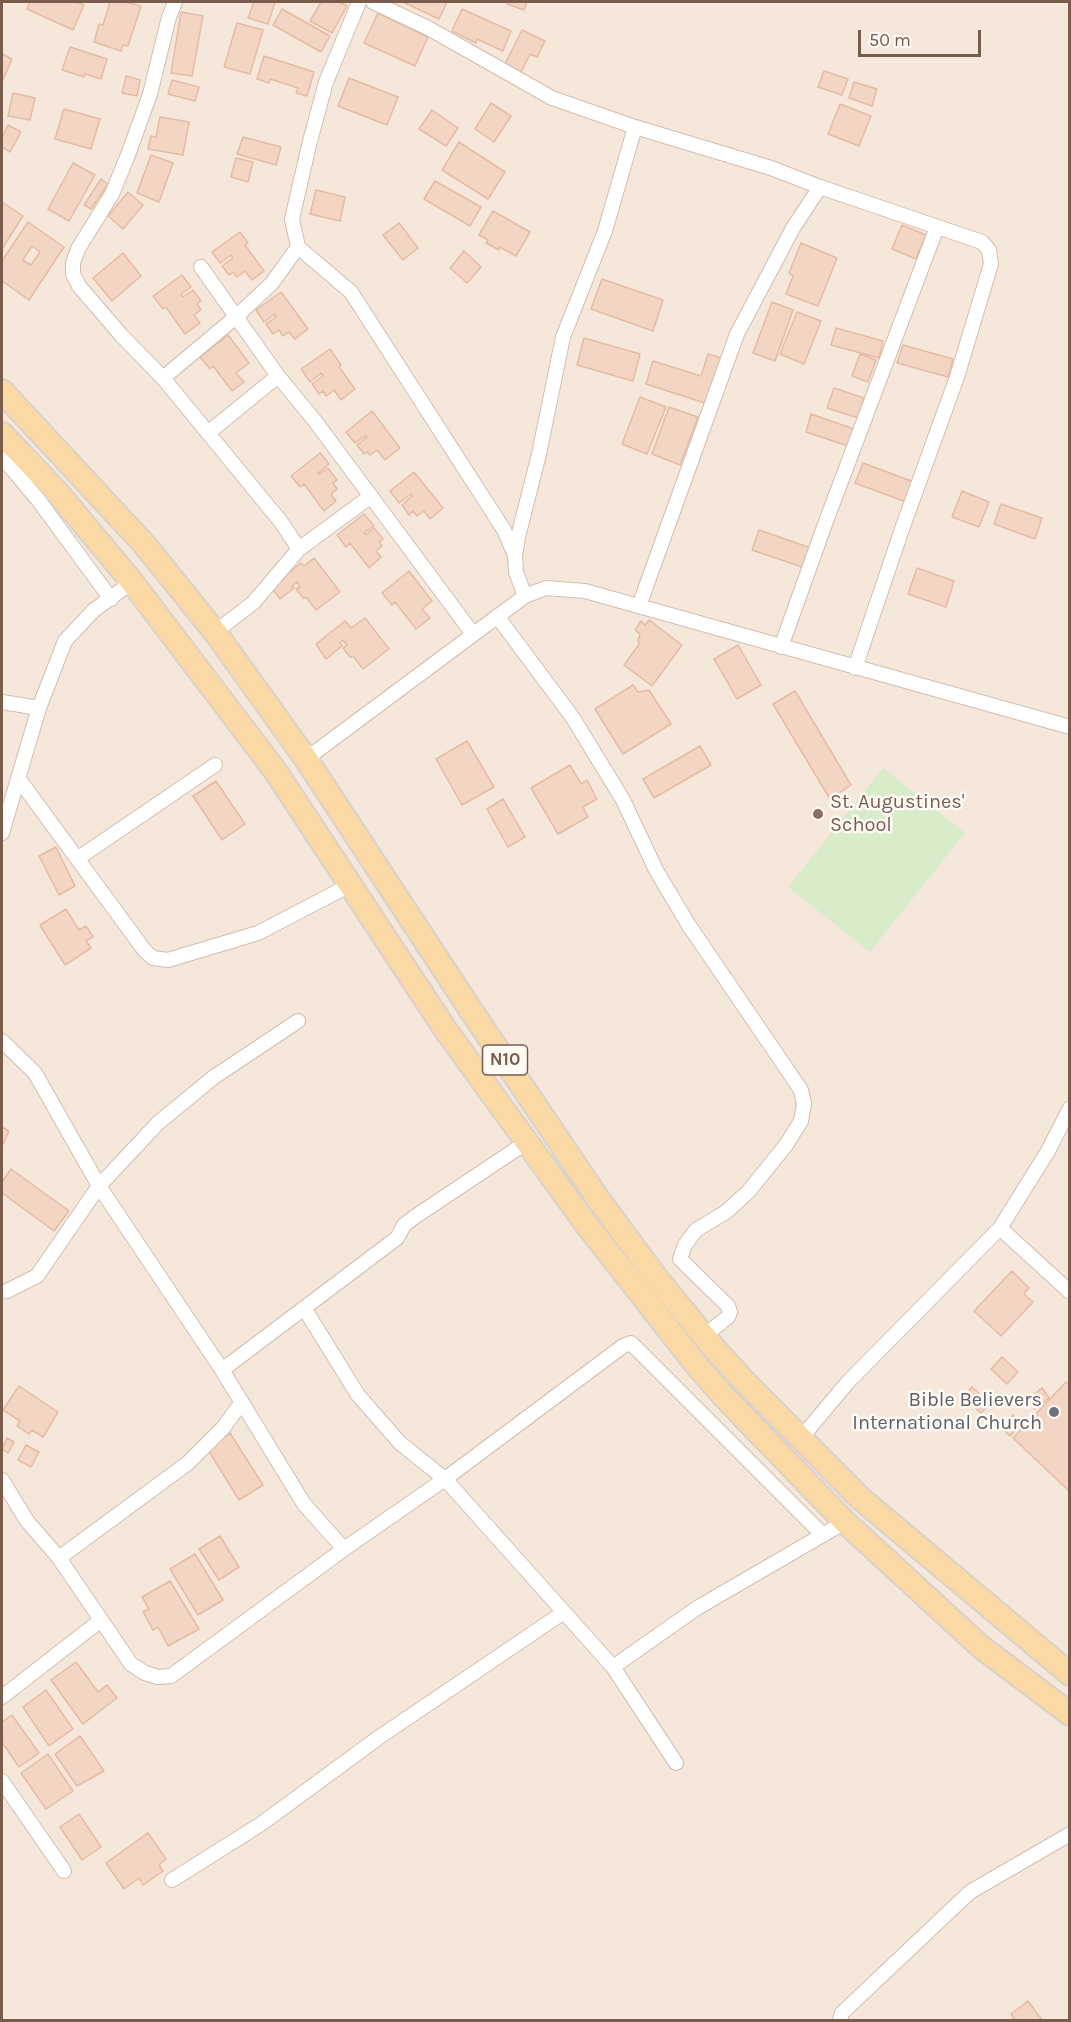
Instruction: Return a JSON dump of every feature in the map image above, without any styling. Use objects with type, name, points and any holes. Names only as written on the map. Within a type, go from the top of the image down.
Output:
[{"type":"main road","name":"N10","points":[[2,391],[144,544],[215,632],[306,759],[601,1203],[704,1336],[744,1381],[860,1498],[1070,1674]]},
{"type":"main road","name":"N10","points":[[2,434],[58,493],[132,582],[276,772],[445,1029],[635,1288],[698,1367],[844,1522],[981,1647],[1070,1714]]},
{"type":"main road","points":[[58,493],[81,476]]},
{"type":"street","points":[[175,2],[169,17],[150,94],[128,155],[112,194],[78,249],[73,263],[73,274],[80,286],[121,335],[163,378],[281,522],[298,549]]},
{"type":"street","points":[[359,2],[326,82],[310,141],[292,219],[298,248],[351,292],[504,531],[515,556]]},
{"type":"street","points":[[373,2],[428,28],[552,98],[635,127],[771,168],[982,242],[989,250],[991,264],[957,377],[855,668]]},
{"type":"street","points":[[525,596],[516,572],[515,556],[563,337],[605,231],[635,127]]},
{"type":"street","points":[[639,606],[737,334],[793,228],[820,187]]},
{"type":"street","points":[[781,647],[937,227]]},
{"type":"street","points":[[163,378],[237,316],[272,283],[298,248]]},
{"type":"street","points":[[201,267],[278,376],[315,421],[473,634]]},
{"type":"street","points":[[208,433],[278,376]]},
{"type":"street","points":[[2,459],[39,501],[111,599]]},
{"type":"street","points":[[215,632],[253,603],[298,549],[371,496]]},
{"type":"street","points":[[2,833],[39,708],[65,641],[93,611],[132,582]]},
{"type":"street","points":[[306,759],[525,596],[546,588],[585,591],[1070,727]]},
{"type":"street","points":[[497,616],[573,718],[623,800],[656,870],[688,924],[801,1090],[804,1104],[801,1121],[786,1145],[748,1192],[726,1212],[696,1230],[685,1245],[680,1259],[728,1306],[730,1312],[728,1317],[704,1336]]},
{"type":"street","points":[[2,702],[39,708]]},
{"type":"street","points":[[77,860],[215,765]]},
{"type":"street","points":[[18,778],[145,951],[153,958],[168,960],[258,933],[350,885]]},
{"type":"street","points":[[7,1291],[37,1276],[99,1186],[158,1122],[214,1077],[298,1021]]},
{"type":"street","points":[[2,1041],[35,1072],[99,1186],[222,1370],[303,1504],[344,1549]]},
{"type":"street","points":[[801,1438],[848,1382],[1000,1228],[1048,1150],[1070,1108]]},
{"type":"street","points":[[222,1370],[397,1238],[404,1225],[416,1216],[526,1142]]},
{"type":"street","points":[[1000,1228],[1070,1292]]},
{"type":"street","points":[[304,1308],[358,1395],[400,1443],[445,1479],[613,1667],[676,1763]]},
{"type":"street","points":[[2,1480],[27,1521],[59,1558],[131,1664],[145,1673],[158,1677],[171,1676],[344,1549],[445,1479],[623,1346],[631,1343],[823,1535]]},
{"type":"street","points":[[59,1558],[188,1463],[223,1428],[242,1402]]},
{"type":"street","points":[[613,1667],[697,1608],[844,1522]]},
{"type":"street","points":[[172,1880],[261,1824],[378,1738],[564,1612]]},
{"type":"street","points":[[2,1697],[101,1620]]},
{"type":"street","points":[[2,1781],[64,1871]]},
{"type":"street","points":[[840,2020],[842,2013],[970,1892],[1070,1834]]},
{"type":"shaded area","points":[[2,2],[1069,2],[1069,2020],[2,2020]]},
{"type":"green space","points":[[883,768],[965,833],[870,952],[788,887]]},
{"type":"building","points":[[30,2],[76,2],[84,5],[73,30],[27,9]]},
{"type":"building","points":[[110,2],[126,2],[141,6],[128,46],[123,45],[121,51],[94,42],[99,24],[103,25]]},
{"type":"building","points":[[254,2],[275,2],[268,24],[248,18]]},
{"type":"building","points":[[321,2],[339,2],[347,6],[332,33],[310,21]]},
{"type":"building","points":[[403,2],[447,2],[439,19]]},
{"type":"building","points":[[508,2],[527,2],[524,10],[507,4]]},
{"type":"building","points":[[282,9],[330,36],[321,52],[273,25]]},
{"type":"building","points":[[462,9],[511,31],[503,51],[477,39],[476,43],[452,31]]},
{"type":"building","points":[[181,12],[203,16],[192,76],[171,73]]},
{"type":"building","points":[[378,13],[428,37],[415,66],[364,43]]},
{"type":"building","points":[[237,23],[263,30],[250,74],[224,67]]},
{"type":"building","points":[[522,30],[545,41],[537,57],[530,54],[521,72],[505,64]]},
{"type":"building","points":[[70,47],[107,59],[101,79],[85,74],[84,77],[62,70]]},
{"type":"building","points":[[2,54],[12,59],[2,82]]},
{"type":"building","points":[[264,56],[314,72],[307,96],[296,93],[298,88],[270,79],[269,83],[257,79]]},
{"type":"building","points":[[824,71],[848,79],[842,95],[818,87]]},
{"type":"building","points":[[126,76],[140,80],[137,96],[122,93]]},
{"type":"building","points":[[349,78],[398,97],[387,125],[338,106]]},
{"type":"building","points":[[172,80],[199,87],[195,101],[168,94]]},
{"type":"building","points":[[854,82],[877,89],[872,106],[849,98]]},
{"type":"building","points":[[13,93],[35,98],[30,120],[8,116]]},
{"type":"building","points":[[491,103],[511,116],[494,142],[475,129]]},
{"type":"building","points":[[840,104],[871,116],[859,146],[828,134]]},
{"type":"building","points":[[64,109],[100,119],[91,149],[55,139]]},
{"type":"building","points":[[432,110],[458,128],[446,146],[419,129]]},
{"type":"building","points":[[160,117],[189,122],[183,155],[148,149],[151,136],[156,137]]},
{"type":"building","points":[[8,125],[21,132],[10,152],[2,147],[2,138]]},
{"type":"building","points":[[243,137],[281,147],[276,165],[237,154]]},
{"type":"building","points":[[459,142],[505,172],[488,199],[442,170]]},
{"type":"building","points":[[151,155],[173,163],[159,202],[137,193]]},
{"type":"building","points":[[236,158],[253,162],[248,182],[231,177]]},
{"type":"building","points":[[73,163],[95,175],[69,221],[48,209]]},
{"type":"building","points":[[101,179],[108,184],[91,209],[84,205]]},
{"type":"building","points":[[435,181],[481,207],[470,226],[424,199]]},
{"type":"building","points":[[316,190],[345,197],[340,221],[310,214]]},
{"type":"building","points":[[128,192],[143,205],[123,229],[108,216]]},
{"type":"building","points":[[2,202],[23,216],[2,249]]},
{"type":"building","points":[[493,211],[530,232],[516,256],[500,247],[499,250],[486,243],[488,240],[479,235]]},
{"type":"building","points":[[28,222],[64,247],[29,300],[2,281],[2,261]],"holes":[[[32,246],[40,252],[31,265],[23,260]]]},
{"type":"building","points":[[399,223],[418,248],[403,260],[383,235]]},
{"type":"building","points":[[902,225],[926,235],[916,259],[892,249]]},
{"type":"building","points":[[240,232],[248,243],[245,245],[264,271],[252,280],[245,271],[237,277],[233,272],[229,275],[222,266],[233,258],[231,255],[220,263],[212,252]]},
{"type":"building","points":[[801,243],[837,258],[818,306],[786,294],[793,276],[789,273]]},
{"type":"building","points":[[464,251],[481,267],[467,283],[450,268]]},
{"type":"building","points":[[123,253],[141,276],[112,301],[93,278]]},
{"type":"building","points":[[182,275],[191,287],[181,294],[183,297],[193,290],[201,301],[197,304],[201,310],[194,315],[200,323],[185,334],[166,307],[163,309],[153,296]]},
{"type":"building","points":[[602,279],[663,300],[653,331],[591,309]]},
{"type":"building","points":[[281,292],[308,329],[295,339],[289,332],[283,336],[279,330],[273,334],[266,324],[276,317],[275,314],[264,322],[256,310]]},
{"type":"building","points":[[772,302],[793,310],[775,361],[753,353]]},
{"type":"building","points":[[797,312],[821,321],[804,364],[780,354]]},
{"type":"building","points":[[836,328],[883,341],[879,358],[831,345]]},
{"type":"building","points":[[228,335],[249,363],[236,373],[244,382],[232,391],[213,366],[210,369],[200,357]]},
{"type":"building","points":[[584,338],[640,354],[633,381],[577,365]]},
{"type":"building","points":[[903,345],[953,359],[948,377],[897,363]]},
{"type":"building","points":[[330,349],[341,365],[339,367],[355,389],[341,400],[334,390],[326,396],[323,391],[319,394],[312,384],[323,376],[321,373],[310,382],[301,369]]},
{"type":"building","points":[[708,354],[722,358],[708,404],[646,384],[653,361],[701,376]]},
{"type":"building","points":[[860,354],[876,360],[868,382],[852,376]]},
{"type":"building","points":[[834,388],[864,398],[858,418],[827,408]]},
{"type":"building","points":[[640,397],[666,407],[647,454],[622,444]]},
{"type":"building","points":[[669,407],[698,417],[680,465],[652,454]]},
{"type":"building","points":[[372,411],[400,448],[385,460],[377,450],[370,455],[367,452],[364,454],[357,445],[367,437],[355,443],[346,432]]},
{"type":"building","points":[[811,414],[854,429],[848,446],[806,432]]},
{"type":"building","points":[[320,453],[329,464],[318,473],[328,468],[337,480],[333,483],[337,489],[331,494],[336,501],[324,511],[304,484],[300,487],[291,476]]},
{"type":"building","points":[[863,463],[914,482],[906,502],[855,483]]},
{"type":"building","points":[[414,472],[443,508],[430,519],[424,511],[417,516],[413,511],[409,515],[402,505],[412,496],[411,494],[399,503],[390,491]]},
{"type":"building","points":[[962,491],[989,502],[979,527],[952,517]]},
{"type":"building","points":[[1001,504],[1042,518],[1035,539],[994,524]]},
{"type":"building","points":[[364,514],[374,526],[364,533],[366,535],[374,528],[383,539],[379,542],[382,546],[376,551],[381,557],[369,568],[350,543],[346,547],[337,535]]},
{"type":"building","points":[[759,530],[811,548],[805,568],[752,550]]},
{"type":"building","points":[[314,558],[340,592],[316,610],[296,589],[300,587],[297,582],[292,586],[294,588],[280,599],[271,587],[301,563],[304,566]]},
{"type":"building","points":[[917,568],[954,581],[946,607],[908,594]]},
{"type":"building","points":[[409,571],[432,601],[422,609],[430,618],[416,629],[395,602],[392,605],[382,593]]},
{"type":"building","points":[[365,618],[389,649],[363,669],[343,648],[347,645],[343,640],[340,643],[342,646],[326,659],[316,644],[345,621],[351,628]]},
{"type":"building","points":[[649,620],[682,645],[652,686],[624,665],[640,643],[638,641],[640,634],[635,630],[641,621],[645,625]]},
{"type":"building","points":[[738,645],[761,685],[737,699],[714,659]]},
{"type":"building","points":[[633,685],[638,692],[649,690],[671,724],[623,754],[595,709]]},
{"type":"building","points":[[795,691],[851,785],[830,799],[773,704]]},
{"type":"building","points":[[467,741],[494,787],[462,805],[436,759]]},
{"type":"building","points":[[700,746],[711,765],[654,798],[643,779]]},
{"type":"building","points":[[570,765],[581,784],[587,780],[597,799],[583,807],[588,817],[558,834],[531,788]]},
{"type":"building","points":[[216,781],[245,824],[222,840],[193,796]]},
{"type":"building","points":[[503,799],[525,837],[508,847],[487,809]]},
{"type":"building","points":[[56,847],[75,886],[59,895],[39,856]]},
{"type":"building","points":[[66,909],[79,930],[86,926],[93,937],[86,941],[91,948],[65,965],[40,925]]},
{"type":"building","points":[[2,1127],[9,1131],[2,1146]]},
{"type":"building","points":[[11,1169],[69,1211],[54,1231],[2,1193],[2,1182]]},
{"type":"building","points":[[1012,1271],[1029,1288],[1024,1294],[1033,1302],[1001,1336],[974,1311]]},
{"type":"building","points":[[1002,1357],[1018,1372],[1007,1384],[991,1369]]},
{"type":"building","name":"Bible Believers International Church","points":[[1066,1382],[1070,1385],[1070,1492],[1013,1438]]},
{"type":"building","points":[[19,1386],[58,1412],[43,1437],[32,1430],[29,1434],[17,1426],[20,1421],[3,1410]]},
{"type":"building","points":[[972,1387],[990,1404],[981,1413],[964,1397]]},
{"type":"building","points":[[1042,1388],[1049,1398],[1035,1409],[1028,1399]]},
{"type":"building","points":[[1013,1415],[1021,1424],[1010,1436],[1001,1427]]},
{"type":"building","points":[[230,1433],[263,1485],[239,1500],[207,1448]]},
{"type":"building","points":[[7,1438],[14,1442],[8,1453],[2,1449]]},
{"type":"building","points":[[26,1445],[39,1452],[31,1467],[18,1460]]},
{"type":"building","points":[[220,1536],[239,1567],[219,1580],[199,1549]]},
{"type":"building","points":[[195,1554],[223,1600],[198,1615],[170,1569]]},
{"type":"building","points":[[170,1581],[199,1629],[168,1646],[158,1627],[153,1630],[143,1612],[149,1609],[142,1597]]},
{"type":"building","points":[[76,1662],[98,1692],[107,1685],[117,1698],[83,1724],[51,1680]]},
{"type":"building","points":[[46,1690],[73,1729],[49,1746],[23,1707]]},
{"type":"building","points":[[12,1715],[39,1753],[19,1767],[2,1742],[2,1722]]},
{"type":"building","points":[[80,1736],[104,1771],[77,1786],[55,1754]]},
{"type":"building","points":[[48,1754],[73,1791],[46,1809],[21,1773]]},
{"type":"building","points":[[79,1814],[101,1847],[82,1860],[60,1827]]},
{"type":"building","points":[[148,1833],[166,1859],[159,1865],[163,1871],[143,1885],[139,1878],[124,1889],[106,1863]]},
{"type":"building","points":[[1028,2001],[1042,2020],[1015,2020],[1011,2014]]},
{"type":"place","name":"St. Augustines' School","points":[[818,814]]},
{"type":"place","name":"Bible Believers International Church","points":[[1054,1412]]}]
